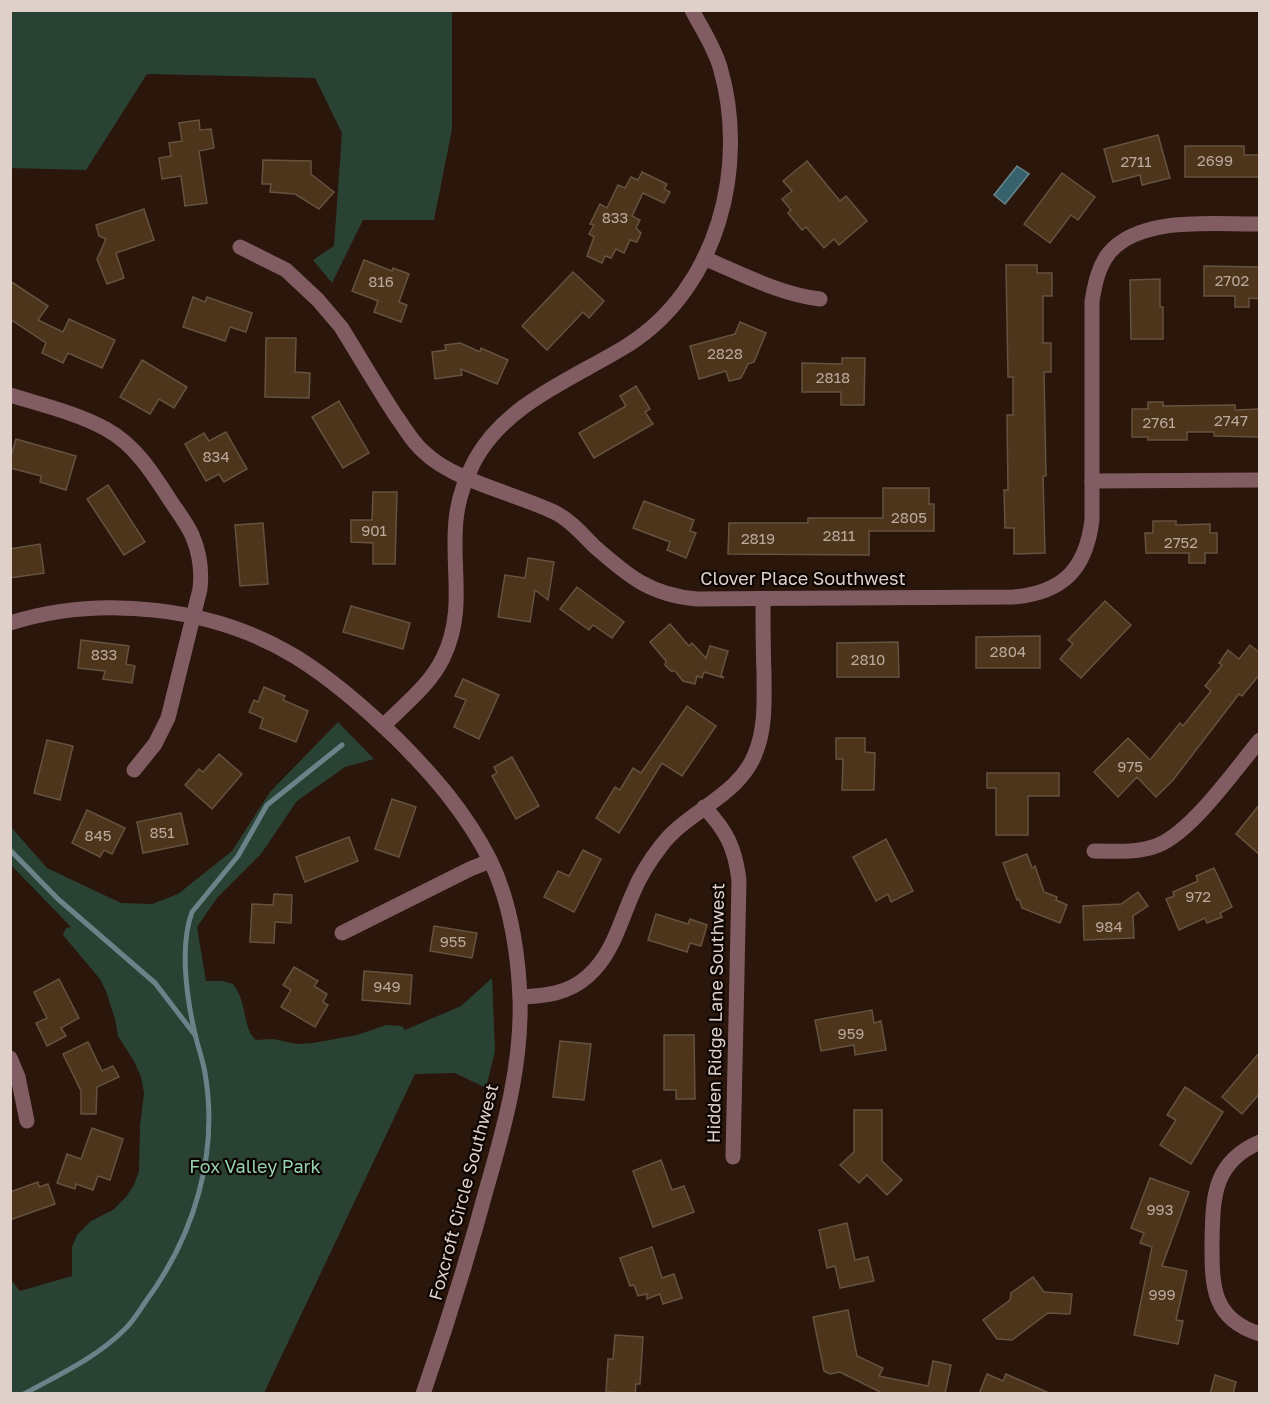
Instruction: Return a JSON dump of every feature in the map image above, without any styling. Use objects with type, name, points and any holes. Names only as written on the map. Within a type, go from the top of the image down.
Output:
[{"type":"street","points":[[383,726],[428,681],[438,668],[448,648],[457,600],[456,518],[461,492],[467,477],[486,443],[505,422],[534,400],[647,332],[682,295],[704,258],[722,214],[726,197],[730,167],[730,136],[726,94],[719,65],[692,10]]},
{"type":"street","name":"Clover Place Southwest","points":[[240,247],[279,265],[301,282],[340,327],[388,403],[422,451],[443,466],[559,515],[631,578],[653,590],[688,598],[763,600],[1013,597],[1030,596],[1045,591],[1069,575],[1080,563],[1087,550],[1092,520],[1092,301],[1098,275],[1110,253],[1130,237],[1157,228],[1177,225],[1260,224]]},
{"type":"street","points":[[704,258],[780,291],[820,299]]},
{"type":"street","points":[[10,395],[104,428],[126,443],[145,463],[185,522],[197,549],[201,584],[168,718],[155,744],[134,770]]},
{"type":"street","points":[[1092,481],[1260,480]]},
{"type":"street","points":[[520,998],[542,997],[567,990],[587,978],[598,966],[614,940],[633,892],[653,857],[676,830],[745,773],[750,766],[760,740],[764,708],[763,600]]},
{"type":"street","name":"Foxcroft Circle Southwest","points":[[10,623],[51,613],[87,609],[144,610],[194,617],[243,631],[295,656],[346,692],[436,779],[453,800],[490,861],[510,916],[515,945],[520,998],[518,1056],[510,1106],[465,1269],[423,1394]]},
{"type":"street","points":[[1094,851],[1140,850],[1164,843],[1181,831],[1203,808],[1260,740]]},
{"type":"street","name":"Hidden Ridge Lane Southwest","points":[[704,807],[718,822],[734,850],[739,880],[733,1157]]},
{"type":"street","points":[[342,933],[490,861]]},
{"type":"street","points":[[10,1058],[18,1077],[27,1121]]},
{"type":"street","points":[[1260,1142],[1246,1147],[1234,1156],[1216,1187],[1213,1204],[1212,1274],[1215,1291],[1226,1313],[1241,1328],[1260,1334]]},
{"type":"green space","points":[[11,10],[452,11],[452,129],[434,220],[363,220],[332,283],[313,260],[334,246],[342,133],[315,78],[147,74],[86,170],[11,168]]},
{"type":"green space","name":"Fox Valley Park","points":[[338,722],[374,759],[345,767],[297,801],[261,854],[217,898],[197,927],[206,981],[223,981],[233,984],[241,999],[249,1029],[256,1040],[273,1039],[297,1044],[357,1035],[386,1025],[402,1026],[405,1030],[461,1006],[492,978],[495,1051],[486,1088],[455,1073],[415,1074],[264,1393],[11,1393],[11,1280],[20,1291],[72,1276],[72,1247],[77,1235],[91,1221],[113,1210],[134,1185],[139,1171],[140,1126],[144,1093],[141,1077],[134,1061],[118,1036],[115,1019],[100,979],[63,935],[66,928],[71,927],[11,865],[11,827],[47,868],[121,903],[152,904],[178,894],[232,851],[270,792]]},
{"type":"water","points":[[1017,166],[1029,174],[1005,204],[994,195]]},
{"type":"building","points":[[199,120],[200,130],[211,129],[214,148],[199,151],[207,203],[185,206],[181,176],[162,179],[159,158],[171,156],[169,143],[182,141],[179,123]]},
{"type":"building","points":[[1158,135],[1170,178],[1142,185],[1140,175],[1113,182],[1104,149]]},
{"type":"building","points":[[1185,146],[1244,146],[1244,155],[1260,155],[1260,177],[1185,177]]},
{"type":"building","points":[[263,160],[311,161],[311,174],[334,192],[319,209],[295,194],[270,192],[271,184],[262,184]]},
{"type":"building","points":[[807,161],[840,201],[846,196],[867,221],[839,245],[834,239],[824,248],[806,227],[802,230],[788,213],[791,210],[782,199],[792,191],[783,181]]},
{"type":"building","points":[[642,172],[667,184],[664,189],[670,192],[664,203],[643,193],[632,216],[640,220],[636,228],[641,233],[637,242],[630,240],[624,253],[616,249],[611,258],[605,256],[602,263],[587,256],[594,237],[589,234],[594,225],[590,224],[600,204],[607,208],[618,185],[625,188],[631,177],[638,180]]},
{"type":"building","points":[[1062,173],[1095,197],[1078,220],[1071,215],[1050,243],[1024,224]]},
{"type":"building","points":[[144,209],[154,240],[116,253],[124,278],[107,284],[97,259],[106,239],[99,236],[96,225]]},
{"type":"building","points":[[364,260],[392,271],[393,268],[409,274],[399,302],[407,305],[401,322],[374,312],[378,301],[352,291]]},
{"type":"building","points":[[1006,265],[1037,265],[1037,273],[1052,273],[1052,296],[1043,296],[1043,343],[1051,343],[1051,372],[1044,372],[1045,553],[1014,554],[1014,528],[1005,528],[1004,490],[1008,490],[1007,415],[1013,415],[1013,377],[1008,377]]},
{"type":"building","points":[[1204,266],[1260,267],[1260,299],[1249,298],[1249,307],[1235,307],[1235,296],[1204,296]]},
{"type":"building","points":[[573,272],[604,301],[589,318],[583,312],[547,350],[522,326]]},
{"type":"building","points":[[1160,279],[1163,339],[1131,339],[1130,280]]},
{"type":"building","points":[[10,281],[48,306],[38,320],[63,332],[69,319],[115,340],[102,368],[68,353],[63,363],[42,353],[46,343],[10,319]]},
{"type":"building","points":[[193,297],[205,302],[207,297],[252,313],[246,332],[230,327],[225,341],[183,327]]},
{"type":"building","points":[[740,322],[766,333],[754,362],[748,364],[741,378],[729,381],[726,371],[699,379],[690,346],[735,334]]},
{"type":"building","points":[[266,338],[296,338],[295,372],[310,373],[309,398],[265,397]]},
{"type":"building","points":[[460,343],[480,352],[481,348],[508,360],[497,384],[461,369],[462,375],[435,379],[432,352],[446,350],[445,345]]},
{"type":"building","points":[[842,358],[865,358],[864,405],[841,405],[841,392],[802,392],[802,363],[842,364]]},
{"type":"building","points":[[142,360],[187,387],[174,408],[159,399],[150,414],[120,397]]},
{"type":"building","points":[[636,386],[650,409],[645,412],[653,424],[594,458],[579,433],[626,406],[620,396]]},
{"type":"building","points":[[339,401],[369,453],[343,468],[312,417]]},
{"type":"building","points":[[1148,402],[1163,402],[1163,406],[1235,405],[1235,410],[1260,409],[1260,437],[1214,436],[1214,432],[1187,432],[1187,440],[1148,440],[1148,437],[1132,437],[1132,409],[1148,409]]},
{"type":"building","points":[[226,432],[247,469],[224,482],[219,474],[206,481],[185,444],[204,433],[209,441]]},
{"type":"building","points":[[16,439],[76,456],[66,490],[40,482],[41,476],[10,468]]},
{"type":"building","points":[[108,485],[145,542],[124,555],[87,499]]},
{"type":"building","points":[[883,488],[929,488],[929,504],[934,504],[934,531],[869,531],[869,555],[728,554],[729,523],[808,523],[808,518],[883,518]]},
{"type":"building","points":[[373,492],[397,492],[395,564],[373,564],[373,543],[351,542],[351,520],[372,520]]},
{"type":"building","points":[[644,501],[694,520],[690,531],[696,533],[686,558],[667,550],[670,542],[633,528]]},
{"type":"building","points":[[1153,521],[1176,521],[1176,525],[1210,524],[1210,533],[1217,533],[1217,553],[1205,553],[1205,563],[1189,563],[1189,553],[1146,553],[1145,533],[1153,533]]},
{"type":"building","points":[[263,523],[268,584],[240,586],[235,525]]},
{"type":"building","points":[[40,544],[44,573],[10,578],[10,549]]},
{"type":"building","points":[[528,558],[554,562],[548,600],[535,590],[530,622],[498,617],[505,575],[525,578]]},
{"type":"building","points":[[577,587],[624,622],[612,638],[593,625],[589,630],[560,609]]},
{"type":"building","points":[[1105,601],[1131,625],[1081,678],[1060,659],[1073,644],[1068,640]]},
{"type":"building","points":[[351,606],[410,623],[403,649],[343,632]]},
{"type":"building","points":[[670,624],[689,646],[692,643],[706,658],[710,646],[728,651],[721,675],[724,678],[704,672],[702,678],[697,676],[695,684],[683,681],[675,671],[671,671],[665,665],[666,661],[650,642]]},
{"type":"building","points":[[1040,636],[1040,668],[976,668],[976,637]]},
{"type":"building","points":[[81,640],[129,646],[126,664],[135,666],[132,683],[103,679],[105,671],[78,668]]},
{"type":"building","points":[[898,642],[899,677],[837,677],[837,643]]},
{"type":"building","points":[[1250,645],[1260,653],[1260,674],[1242,696],[1239,694],[1173,780],[1156,797],[1137,777],[1118,797],[1094,772],[1128,738],[1150,760],[1180,723],[1183,726],[1211,691],[1205,686],[1222,665],[1219,663],[1228,650],[1239,659]]},
{"type":"building","points":[[463,679],[499,695],[479,739],[454,727],[466,700],[455,696]]},
{"type":"building","points":[[264,687],[285,696],[283,700],[308,711],[296,742],[260,728],[263,718],[249,712],[254,700],[258,702]]},
{"type":"building","points":[[687,706],[716,726],[682,776],[662,763],[619,833],[596,818],[615,787],[620,790],[633,768],[641,773]]},
{"type":"building","points":[[836,738],[865,738],[865,752],[875,753],[874,790],[842,790],[843,759],[836,759]]},
{"type":"building","points":[[47,740],[73,746],[60,800],[34,793]]},
{"type":"building","points":[[219,754],[242,774],[212,809],[185,785],[199,769],[203,772]]},
{"type":"building","points":[[512,757],[539,806],[516,819],[492,776],[497,773],[494,767]]},
{"type":"building","points":[[987,773],[1059,773],[1059,796],[1028,796],[1028,835],[996,835],[996,788],[987,788]]},
{"type":"building","points":[[392,799],[416,807],[399,857],[375,849]]},
{"type":"building","points":[[1260,804],[1260,855],[1236,834]]},
{"type":"building","points":[[87,810],[125,828],[112,854],[104,850],[100,857],[72,843]]},
{"type":"building","points":[[181,813],[188,844],[143,853],[137,822]]},
{"type":"building","points":[[349,837],[358,861],[305,882],[296,857]]},
{"type":"building","points":[[886,839],[913,891],[891,902],[888,894],[876,901],[853,857]]},
{"type":"building","points":[[583,850],[601,859],[574,912],[544,897],[558,871],[569,876]]},
{"type":"building","points":[[1027,854],[1032,868],[1035,866],[1044,892],[1057,897],[1056,900],[1067,905],[1060,923],[1022,908],[1019,899],[1017,900],[1003,863]]},
{"type":"building","points":[[1214,868],[1232,907],[1220,913],[1222,917],[1207,923],[1205,918],[1179,930],[1166,899],[1174,896],[1173,892],[1198,881],[1196,876]]},
{"type":"building","points":[[1138,892],[1148,906],[1133,916],[1134,938],[1084,940],[1083,906],[1121,904]]},
{"type":"building","points":[[274,894],[292,895],[291,923],[275,922],[274,943],[250,942],[252,904],[273,905]]},
{"type":"building","points":[[656,914],[688,924],[690,919],[707,925],[701,946],[690,943],[687,952],[648,940]]},
{"type":"building","points":[[434,926],[477,933],[472,958],[430,951]]},
{"type":"building","points":[[294,967],[318,981],[314,986],[327,994],[323,1002],[328,1005],[315,1027],[281,1007],[291,990],[283,985]]},
{"type":"building","points":[[364,971],[412,975],[410,1004],[362,1000]]},
{"type":"building","points":[[59,979],[79,1018],[61,1028],[66,1036],[47,1046],[36,1023],[47,1018],[34,992]]},
{"type":"building","points":[[872,1010],[874,1023],[881,1021],[886,1050],[855,1055],[854,1045],[821,1051],[815,1020]]},
{"type":"building","points":[[664,1035],[694,1035],[695,1099],[676,1099],[676,1090],[664,1090]]},
{"type":"building","points":[[560,1041],[591,1044],[584,1100],[553,1097]]},
{"type":"building","points":[[88,1042],[102,1071],[113,1066],[119,1077],[97,1087],[96,1114],[81,1114],[81,1091],[63,1054]]},
{"type":"building","points":[[1260,1052],[1260,1093],[1242,1114],[1222,1097]]},
{"type":"building","points":[[1185,1087],[1223,1112],[1191,1164],[1160,1145],[1176,1120],[1167,1115]]},
{"type":"building","points":[[854,1110],[882,1110],[882,1161],[902,1180],[887,1195],[867,1175],[859,1183],[840,1165],[854,1152]]},
{"type":"building","points":[[92,1128],[123,1139],[110,1180],[98,1176],[93,1190],[76,1184],[75,1189],[57,1183],[67,1154],[81,1159]]},
{"type":"building","points":[[661,1160],[672,1190],[684,1186],[694,1212],[653,1227],[633,1171]]},
{"type":"building","points":[[1150,1178],[1189,1192],[1162,1266],[1187,1271],[1176,1320],[1183,1321],[1178,1344],[1134,1335],[1152,1247],[1140,1243],[1144,1233],[1131,1228]]},
{"type":"building","points":[[38,1182],[39,1187],[48,1184],[55,1204],[10,1220],[10,1192]]},
{"type":"building","points":[[847,1223],[855,1260],[868,1257],[874,1281],[840,1288],[835,1266],[827,1268],[819,1230]]},
{"type":"building","points":[[652,1247],[662,1278],[674,1274],[682,1298],[663,1304],[660,1294],[647,1299],[647,1294],[638,1296],[634,1285],[630,1286],[620,1258]]},
{"type":"building","points":[[1033,1277],[1044,1292],[1072,1294],[1070,1314],[1048,1313],[1012,1340],[997,1339],[983,1320],[1010,1300],[1011,1293]]},
{"type":"building","points":[[848,1310],[857,1356],[883,1368],[879,1376],[928,1386],[933,1361],[951,1365],[945,1394],[884,1394],[840,1372],[830,1374],[824,1371],[813,1317]]},
{"type":"building","points":[[615,1335],[643,1337],[640,1384],[636,1384],[635,1394],[606,1392],[608,1359],[613,1359]]},
{"type":"building","points":[[987,1374],[1003,1381],[1006,1374],[1051,1394],[979,1394]]},
{"type":"building","points":[[1215,1375],[1236,1382],[1233,1394],[1210,1394]]},
{"type":"waterway","points":[[24,1394],[89,1358],[124,1330],[163,1276],[177,1249],[199,1193],[208,1134],[205,1073],[187,991],[186,941],[192,912],[238,856],[267,805],[342,745]]},
{"type":"waterway","points":[[10,850],[58,899],[155,983],[195,1035]]}]
